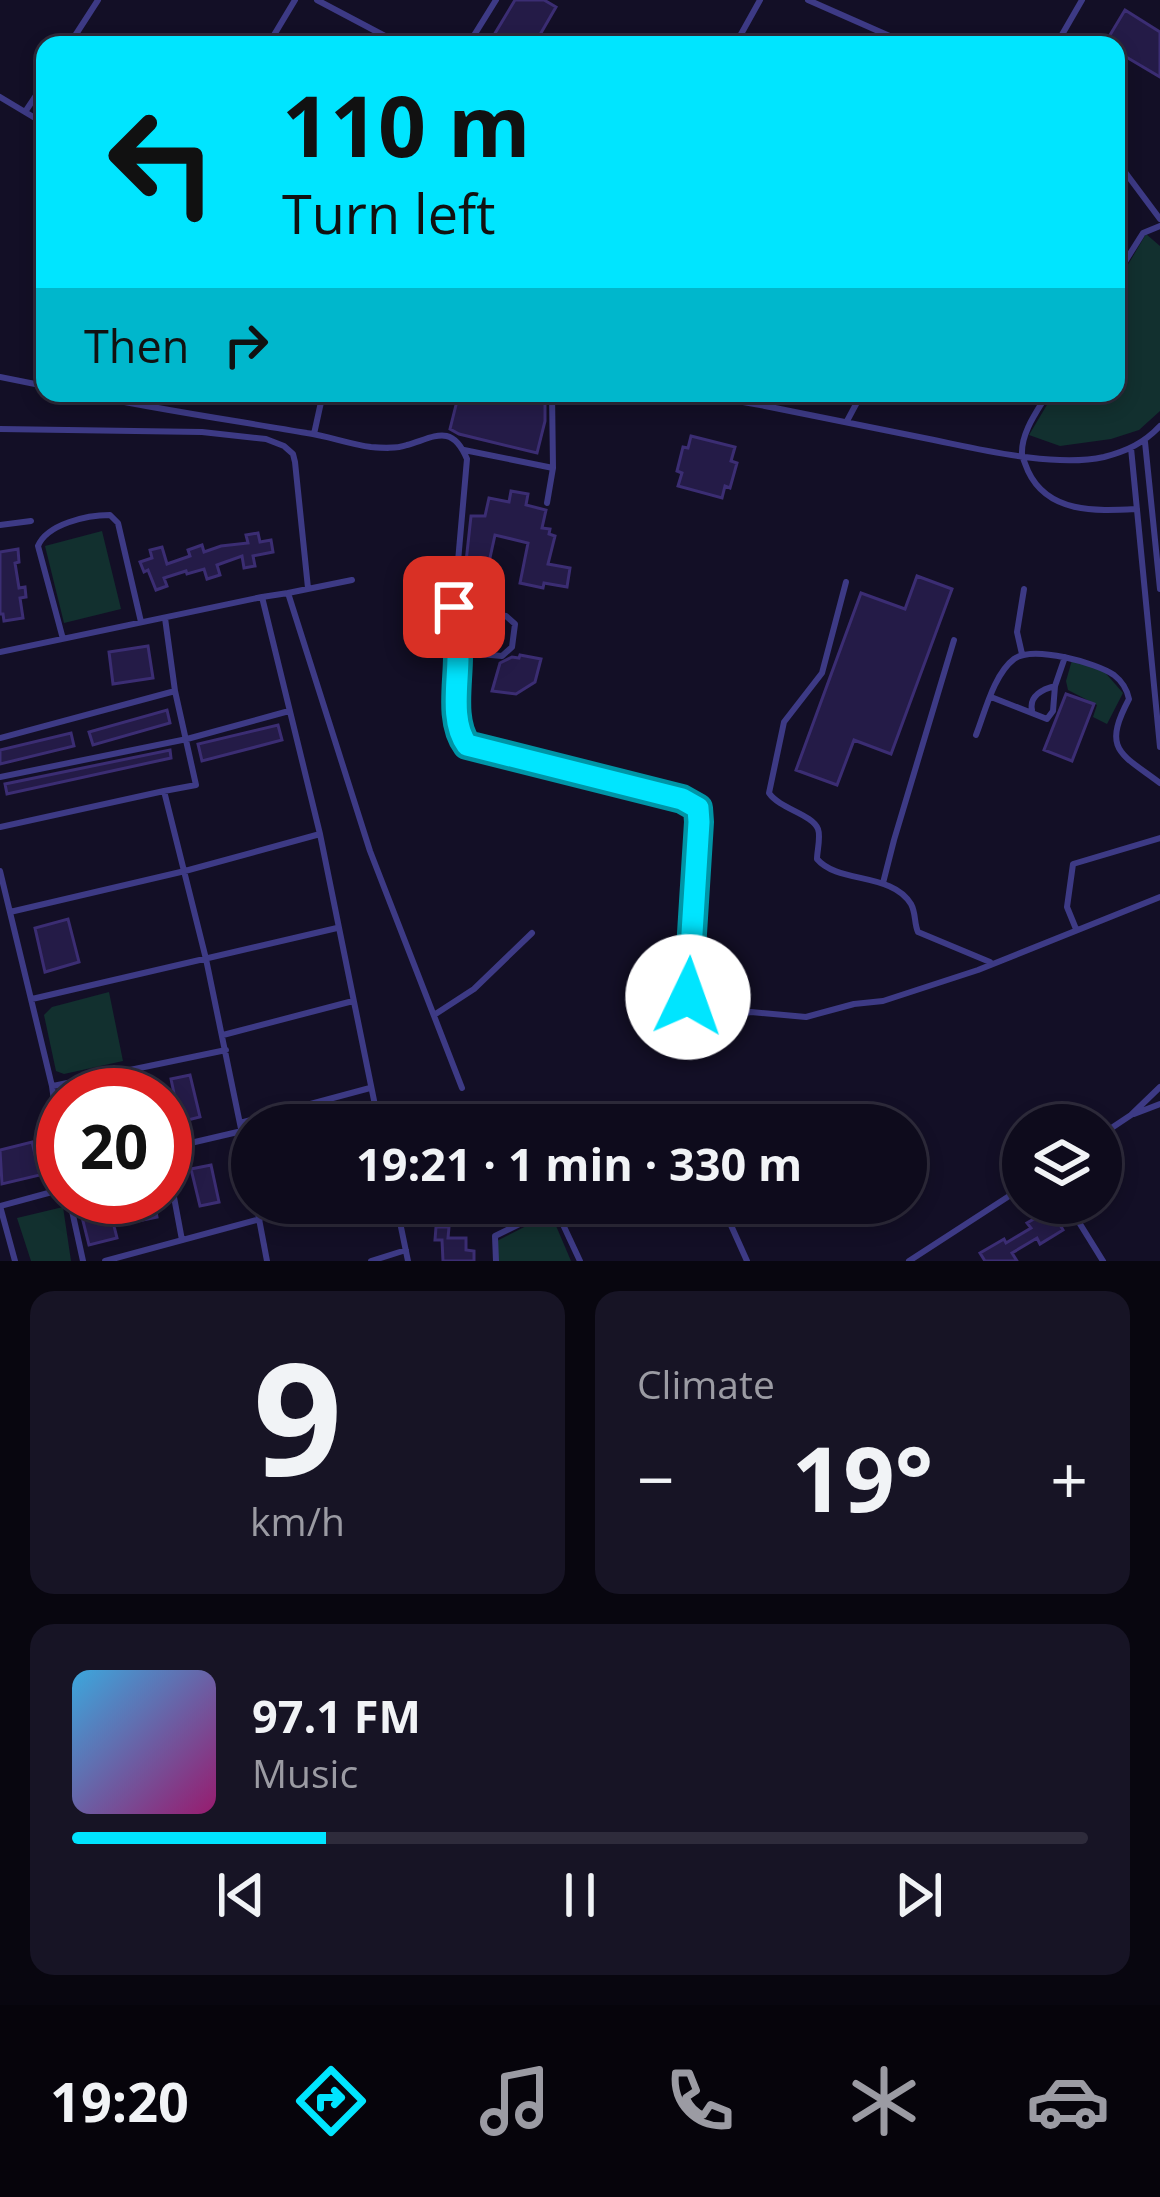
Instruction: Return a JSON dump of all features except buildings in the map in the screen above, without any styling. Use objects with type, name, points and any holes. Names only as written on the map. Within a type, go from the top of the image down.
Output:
[{"type":"lane","points":[[75,36],[98,0]]},
{"type":"lane","points":[[274,36],[296,0]]},
{"type":"lane","points":[[316,0],[385,36]]},
{"type":"lane","points":[[474,36],[496,0]]},
{"type":"lane","points":[[740,36],[760,0]]},
{"type":"lane","points":[[808,0],[890,36]]},
{"type":"lane","points":[[1061,36],[1082,0]]},
{"type":"lane","points":[[25,112],[36,96]]},
{"type":"lane","points":[[0,97],[36,119]]},
{"type":"lane","points":[[1125,173],[1160,222],[1143,233],[1125,262]]},
{"type":"lane","points":[[0,377],[36,384]]},
{"type":"lane","points":[[123,402],[388,448],[439,434],[449,436],[464,450],[467,481],[454,607],[458,722],[463,741],[470,747],[682,799],[698,808],[688,997],[692,1011],[703,1021],[751,1012],[806,1016],[884,1001],[1160,897]]},
{"type":"lane","points":[[314,434],[321,402]]},
{"type":"lane","points":[[547,503],[553,468],[552,402]]},
{"type":"lane","points":[[743,402],[1003,454],[1064,460],[1101,458],[1131,448],[1160,426]]},
{"type":"lane","points":[[765,406],[767,402]]},
{"type":"lane","points":[[846,422],[857,402]]},
{"type":"lane","points":[[1043,402],[1028,427],[1021,455],[1032,479],[1056,501],[1089,511],[1137,509]]},
{"type":"lane","points":[[0,429],[202,432],[266,439],[284,446],[296,462],[308,588]]},
{"type":"lane","points":[[1144,442],[1160,589]]},
{"type":"lane","points":[[1131,448],[1160,747]]},
{"type":"lane","points":[[464,450],[553,468]]},
{"type":"lane","points":[[63,639],[39,540],[70,523],[102,514],[118,523],[141,622]]},
{"type":"lane","points":[[0,525],[31,521]]},
{"type":"lane","points":[[0,652],[352,580]]},
{"type":"lane","points":[[846,582],[822,673],[784,722],[769,793],[818,827],[817,860],[824,867],[883,883],[911,904],[918,932],[993,963]]},
{"type":"lane","points":[[1022,654],[1017,632],[1024,589]]},
{"type":"lane","points":[[288,593],[370,851],[462,1088]]},
{"type":"lane","points":[[262,597],[320,834],[374,1104]]},
{"type":"lane","points":[[454,607],[506,616],[514,624],[512,647],[502,656],[458,652]]},
{"type":"lane","points":[[0,826],[196,784],[165,618]]},
{"type":"lane","points":[[883,883],[954,640]]},
{"type":"lane","points":[[976,735],[1004,669],[1022,654],[1065,657],[1112,673],[1123,684],[1129,699],[1115,742],[1127,759],[1160,784]]},
{"type":"lane","points":[[991,698],[1051,717],[1065,657]]},
{"type":"lane","points":[[1032,713],[1034,697],[1055,686]]},
{"type":"lane","points":[[0,738],[176,691]]},
{"type":"lane","points":[[0,777],[187,739],[289,710]]},
{"type":"lane","points":[[164,791],[237,1104]]},
{"type":"lane","points":[[10,912],[320,834]]},
{"type":"lane","points":[[1077,930],[1067,907],[1073,864],[1160,838]]},
{"type":"lane","points":[[0,871],[48,1068]]},
{"type":"lane","points":[[32,999],[337,928]]},
{"type":"lane","points":[[434,1015],[474,989],[532,933]]},
{"type":"lane","points":[[223,1035],[352,1001]]},
{"type":"lane","points":[[141,1068],[226,1050]]},
{"type":"lane","points":[[1130,1115],[1160,1087]]},
{"type":"lane","points":[[317,1104],[370,1088]]},
{"type":"lane","points":[[1122,1121],[1160,1104]]},
{"type":"lane","points":[[192,1141],[231,1130]]},
{"type":"lane","points":[[15,1261],[0,1206],[36,1196]]},
{"type":"lane","points":[[909,1261],[1002,1200]]},
{"type":"lane","points":[[496,1261],[495,1236],[550,1209],[559,1216],[580,1261]]},
{"type":"lane","points":[[105,1261],[231,1221]]},
{"type":"lane","points":[[75,1224],[83,1261]]},
{"type":"lane","points":[[179,1224],[182,1240]]},
{"type":"lane","points":[[260,1224],[267,1261]]},
{"type":"lane","points":[[400,1224],[408,1261]]},
{"type":"lane","points":[[730,1224],[747,1261]]},
{"type":"lane","points":[[1080,1224],[1103,1261]]},
{"type":"lane","points":[[371,1261],[406,1250]]},
{"type":"green space","points":[[1146,234],[1160,246],[1160,411],[1139,430],[1111,439],[1060,446],[1029,435],[1049,402],[1125,402],[1125,270]]},
{"type":"green space","points":[[102,531],[121,609],[64,623],[45,546]]},
{"type":"green space","points":[[1072,660],[1102,669],[1123,693],[1107,724],[1093,717],[1097,705],[1068,690]]},
{"type":"green space","points":[[109,992],[123,1061],[91,1068],[55,1068],[44,1015],[52,1007]]},
{"type":"green space","points":[[36,1213],[36,1224],[66,1224],[71,1261],[31,1261],[17,1218]]},
{"type":"green space","points":[[530,1224],[555,1224],[571,1261],[496,1261],[493,1243]]},
{"type":"route","points":[[454,607],[458,722],[467,745],[682,799],[698,808],[688,997]]}]
